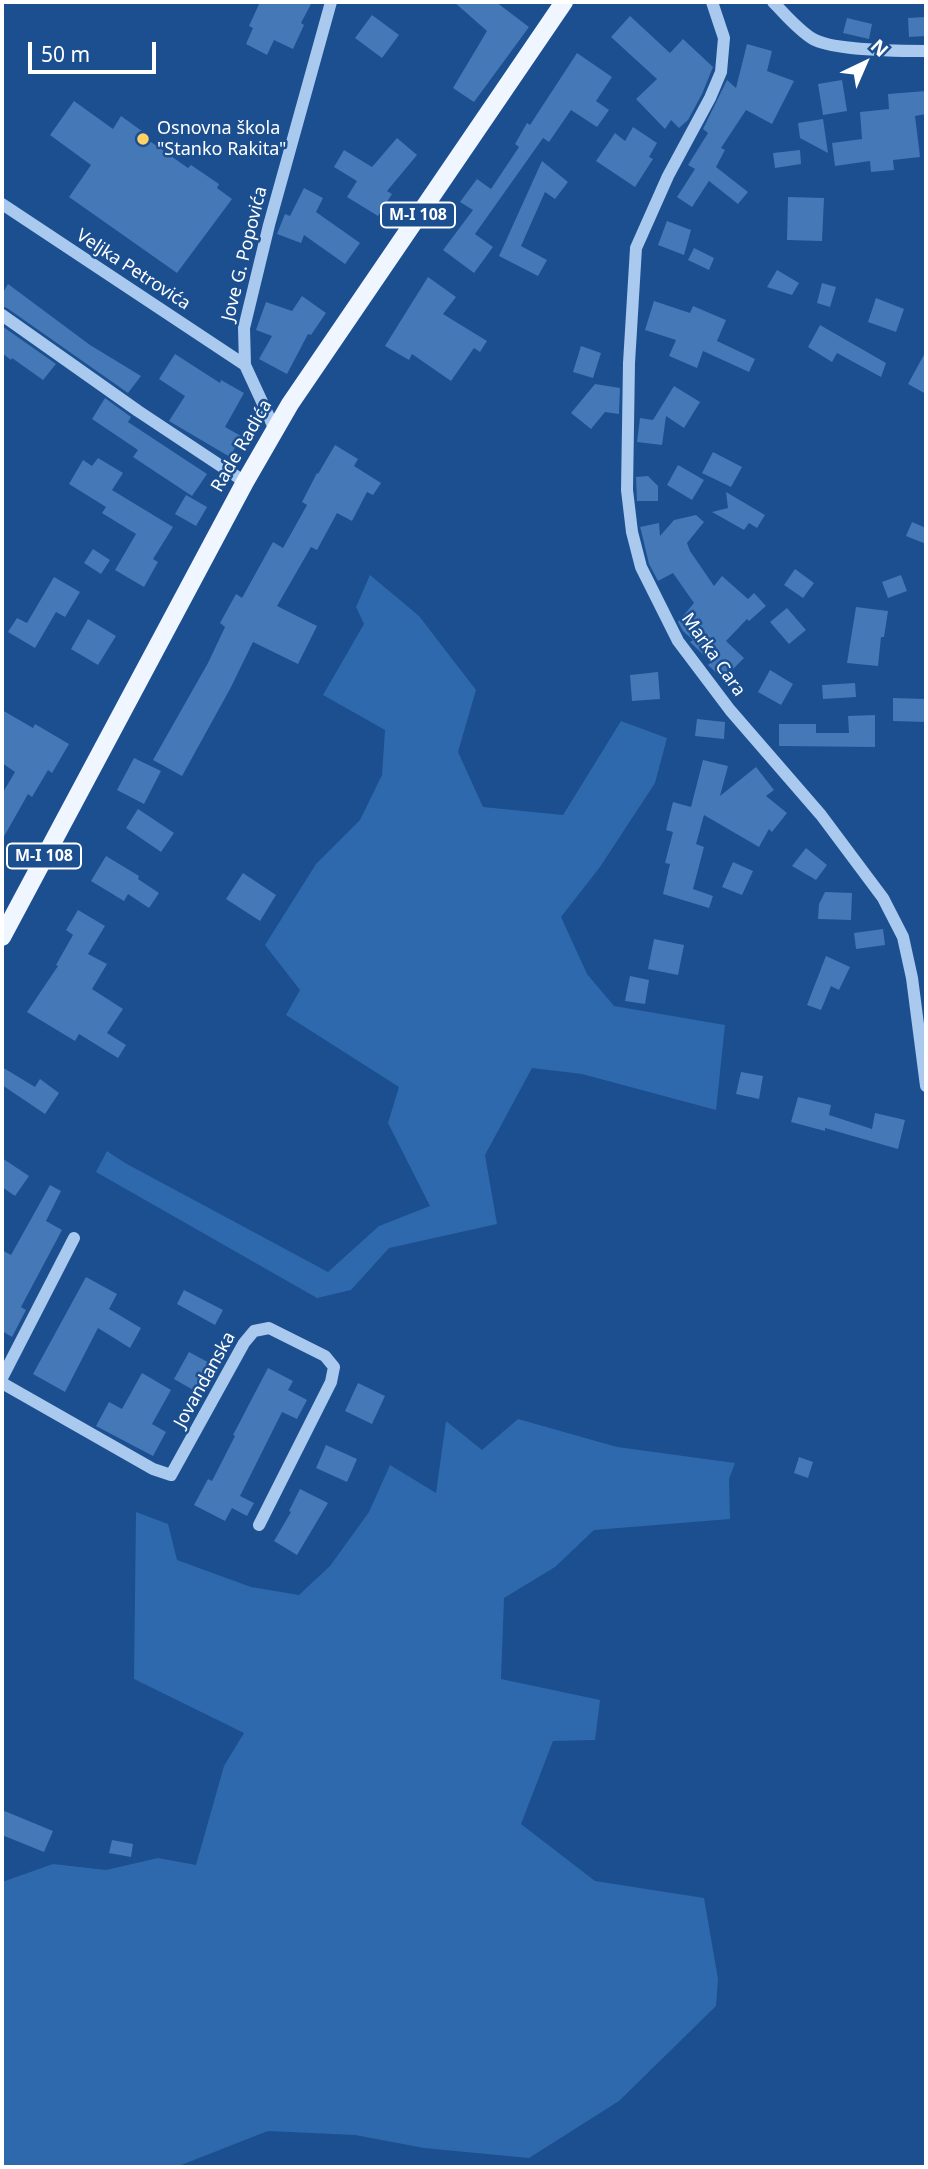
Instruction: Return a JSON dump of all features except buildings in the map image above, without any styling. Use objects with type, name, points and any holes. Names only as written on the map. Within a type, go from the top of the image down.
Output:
[{"type":"main road","name":"Rade Radića","points":[[2,937],[245,482],[307,376],[564,2]]},
{"type":"street","name":"Jove G. Popovića","points":[[275,430],[245,365],[244,328],[331,2]]},
{"type":"street","name":"Marka Cara","points":[[712,2],[724,38],[721,72],[668,176],[636,248],[629,363],[627,490],[632,532],[641,567],[678,641],[730,710],[821,815],[883,898],[903,937],[912,978],[926,1086]]},
{"type":"street","points":[[773,2],[815,40],[850,47],[926,51]]},
{"type":"street","name":"Veljka Petrovića","points":[[2,204],[245,365]]},
{"type":"street","points":[[2,315],[245,482]]},
{"type":"street","name":"Jovandanska","points":[[74,1238],[2,1380],[153,1469],[171,1475],[244,1343],[254,1331],[269,1328],[325,1356],[334,1367],[331,1382],[259,1525]]},
{"type":"shaded area","points":[[370,575],[419,616],[476,690],[458,752],[483,807],[563,815],[621,721],[667,738],[655,783],[600,867],[561,917],[587,974],[614,1006],[725,1025],[716,1110],[582,1074],[532,1068],[485,1155],[497,1224],[389,1248],[351,1290],[317,1298],[96,1172],[107,1151],[328,1272],[379,1226],[430,1206],[388,1123],[399,1087],[286,1015],[300,990],[265,945],[316,864],[360,820],[382,775],[385,730],[323,695],[364,624],[356,607]]},
{"type":"shaded area","points":[[518,1419],[617,1447],[735,1463],[729,1479],[730,1519],[594,1530],[555,1567],[504,1598],[501,1679],[600,1700],[595,1740],[553,1741],[521,1824],[595,1881],[704,1898],[718,1979],[716,2006],[619,2101],[529,2158],[424,2148],[355,2135],[268,2131],[176,2167],[2,2167],[2,1882],[53,1864],[106,1870],[158,1858],[196,1865],[224,1766],[244,1733],[134,1679],[136,1512],[168,1524],[177,1560],[251,1587],[299,1595],[330,1566],[369,1512],[390,1465],[436,1493],[446,1421],[482,1450]]},
{"type":"place","name":"Osnovna škola \"Stanko Rakita\"","points":[[143,139]]}]
